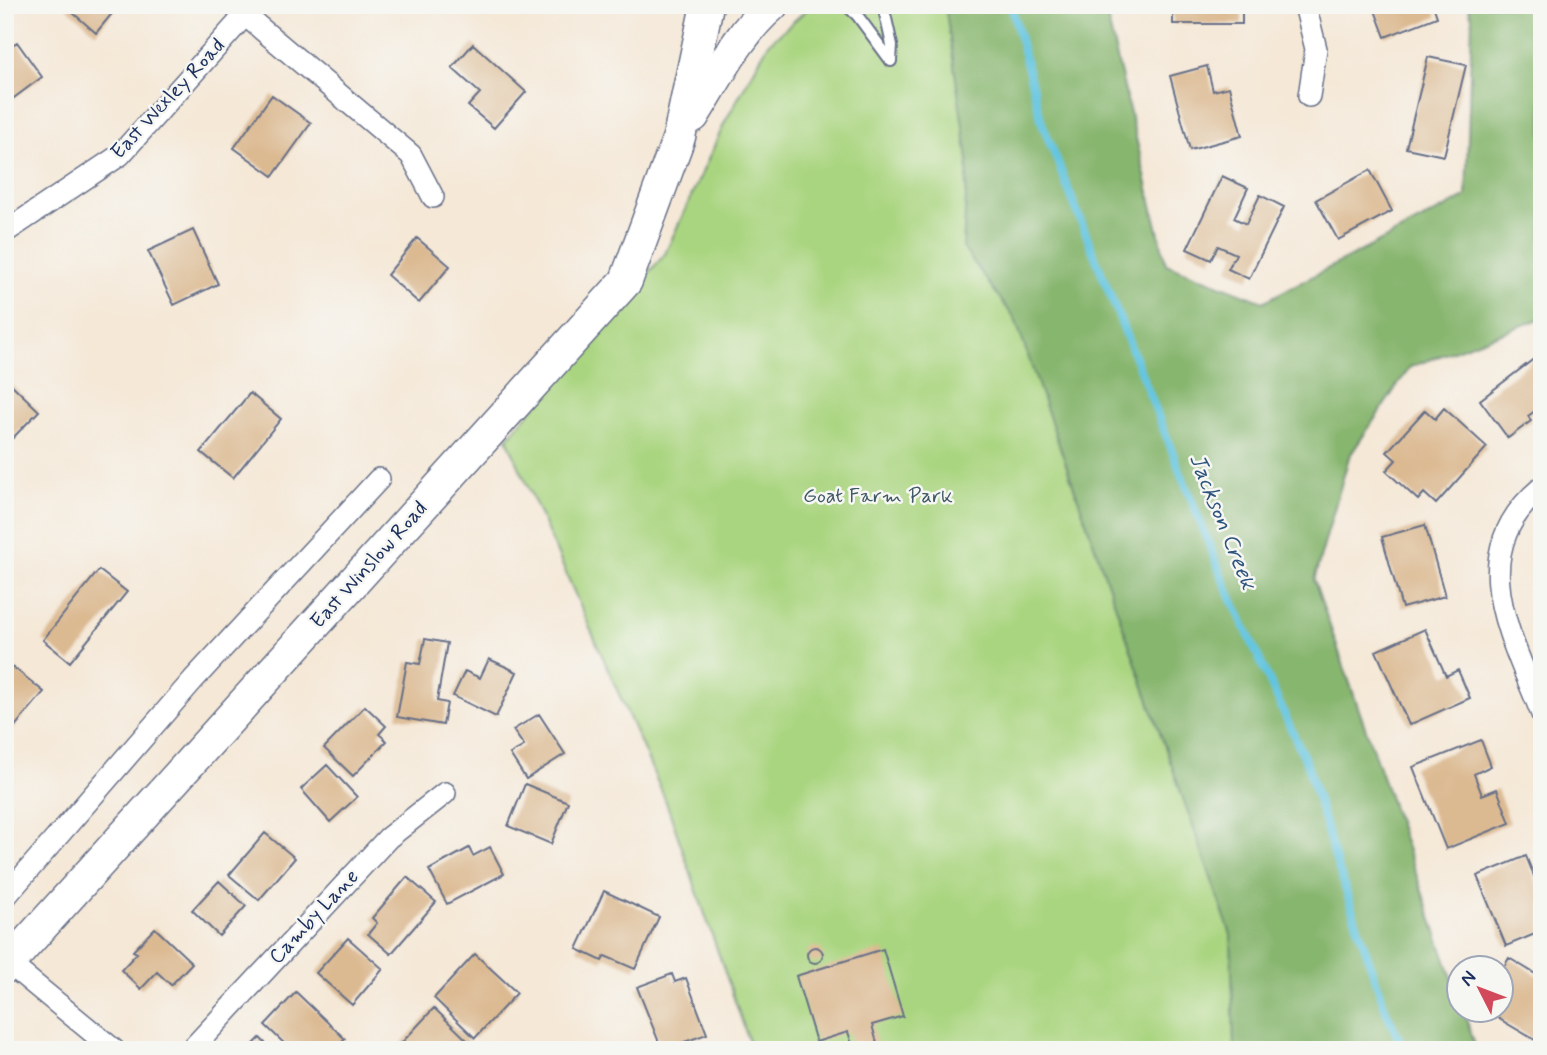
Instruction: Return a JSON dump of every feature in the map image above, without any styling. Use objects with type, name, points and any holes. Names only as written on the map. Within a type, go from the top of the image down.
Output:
[{"type":"main road","name":"East Winslow Road","points":[[6,963],[626,281],[679,137],[707,5]]},
{"type":"main road","name":"East Winslow Road","points":[[679,137],[726,60],[754,21],[772,5]]},
{"type":"street","points":[[1305,5],[1316,49],[1309,96]]},
{"type":"street","points":[[244,9],[411,155],[433,197]]},
{"type":"street","name":"East Wexley Road","points":[[5,232],[120,155],[244,9]]},
{"type":"street","points":[[5,897],[193,680],[379,479]]},
{"type":"street","points":[[1542,487],[1520,509],[1511,525],[1504,540],[1498,571],[1498,594],[1504,618],[1542,715]]},
{"type":"street","name":"Camby Lane","points":[[191,1050],[388,838],[445,793]]},
{"type":"street","points":[[6,963],[114,1050]]},
{"type":"lane","points":[[846,5],[857,15],[891,61],[892,45],[883,5]]},
{"type":"green space","name":"Goat Farm Park","points":[[812,5],[1040,5],[1442,1050],[752,1050],[665,799],[507,439],[665,254],[725,122],[769,43]]},
{"type":"green space","points":[[945,5],[1106,5],[1166,264],[1263,302],[1466,197],[1472,18],[1468,5],[1538,5],[1542,9],[1542,318],[1410,367],[1349,457],[1314,580],[1446,961],[1446,1024],[1468,1024],[1477,1050],[1234,1050],[1231,935],[1015,319],[963,248],[968,160]]},
{"type":"building","points":[[64,5],[119,5],[96,33]]},
{"type":"building","points":[[1173,5],[1242,5],[1242,24],[1173,24]]},
{"type":"building","points":[[1373,5],[1433,5],[1437,17],[1385,37]]},
{"type":"building","points":[[17,42],[42,77],[7,103],[5,50]]},
{"type":"building","points":[[473,44],[526,92],[494,128],[468,106],[480,93],[452,68]]},
{"type":"building","points":[[1428,57],[1466,65],[1444,156],[1406,148]]},
{"type":"building","points":[[1207,66],[1213,91],[1229,87],[1242,136],[1190,150],[1170,76]]},
{"type":"building","points":[[272,95],[311,123],[273,176],[234,148]]},
{"type":"building","points":[[1370,170],[1392,211],[1338,240],[1316,200]]},
{"type":"building","points":[[1222,176],[1248,188],[1234,218],[1246,224],[1260,195],[1284,207],[1249,279],[1228,269],[1236,254],[1218,246],[1211,260],[1187,249]]},
{"type":"building","points":[[193,230],[218,284],[174,305],[148,251]]},
{"type":"building","points":[[417,238],[450,266],[419,303],[387,275]]},
{"type":"building","points":[[1539,355],[1542,359],[1542,406],[1528,416],[1531,421],[1508,438],[1480,400]]},
{"type":"building","points":[[8,381],[39,411],[5,446],[5,384]]},
{"type":"building","points":[[250,393],[281,419],[233,478],[201,452]]},
{"type":"building","points":[[1444,408],[1487,447],[1436,504],[1424,493],[1418,500],[1386,471],[1396,460],[1387,452],[1425,410],[1435,419]]},
{"type":"building","points":[[1425,525],[1445,596],[1402,608],[1382,537]]},
{"type":"building","points":[[99,570],[127,592],[70,662],[43,640]]},
{"type":"building","points":[[1425,629],[1446,676],[1458,670],[1470,698],[1409,725],[1376,651]]},
{"type":"building","points":[[425,639],[447,643],[437,701],[447,703],[443,725],[397,717],[407,662],[420,664]]},
{"type":"building","points":[[489,659],[517,672],[496,717],[453,696],[465,671],[480,678]]},
{"type":"building","points":[[13,667],[44,692],[5,738],[5,677]]},
{"type":"building","points":[[365,706],[386,726],[379,734],[387,741],[353,776],[324,748]]},
{"type":"building","points":[[539,714],[565,754],[526,779],[510,754],[524,746],[513,730]]},
{"type":"building","points":[[1481,740],[1491,766],[1474,774],[1482,795],[1497,789],[1510,823],[1446,849],[1413,767]]},
{"type":"building","points":[[327,765],[357,797],[330,822],[301,789]]},
{"type":"building","points":[[525,784],[568,802],[551,844],[508,826]]},
{"type":"building","points":[[265,833],[295,858],[259,900],[229,875]]},
{"type":"building","points":[[490,847],[504,874],[447,904],[429,870],[469,848],[473,856]]},
{"type":"building","points":[[1526,856],[1542,896],[1542,931],[1506,946],[1477,876]]},
{"type":"building","points":[[407,877],[436,902],[391,954],[368,934],[377,923],[372,918]]},
{"type":"building","points":[[219,881],[246,906],[219,936],[192,910]]},
{"type":"building","points":[[604,891],[659,917],[635,969],[605,956],[602,961],[577,949]]},
{"type":"building","points":[[155,928],[192,963],[171,985],[157,972],[141,989],[121,970],[137,953],[133,951]]},
{"type":"building","points":[[348,938],[383,969],[352,1005],[316,973]]},
{"type":"building","points":[[815,947],[821,949],[821,961],[815,963],[809,961],[807,955],[809,949]]},
{"type":"building","points":[[883,949],[903,1016],[872,1025],[877,1043],[856,1050],[848,1032],[816,1042],[796,976]]},
{"type":"building","points":[[475,954],[517,993],[475,1038],[434,998]]},
{"type":"building","points":[[1516,962],[1542,978],[1542,1044],[1508,1024],[1516,1024]]},
{"type":"building","points":[[672,974],[675,982],[686,978],[707,1034],[662,1050],[637,987]]},
{"type":"building","points":[[296,992],[345,1039],[335,1050],[319,1050],[316,1047],[313,1050],[291,1050],[265,1025]]},
{"type":"building","points":[[434,1008],[468,1041],[460,1050],[395,1050]]},
{"type":"building","points":[[260,1038],[272,1050],[248,1050]]},
{"type":"waterway","name":"Jackson Creek","points":[[1011,5],[1042,123],[1222,577],[1307,764],[1386,1011],[1404,1050]]}]
